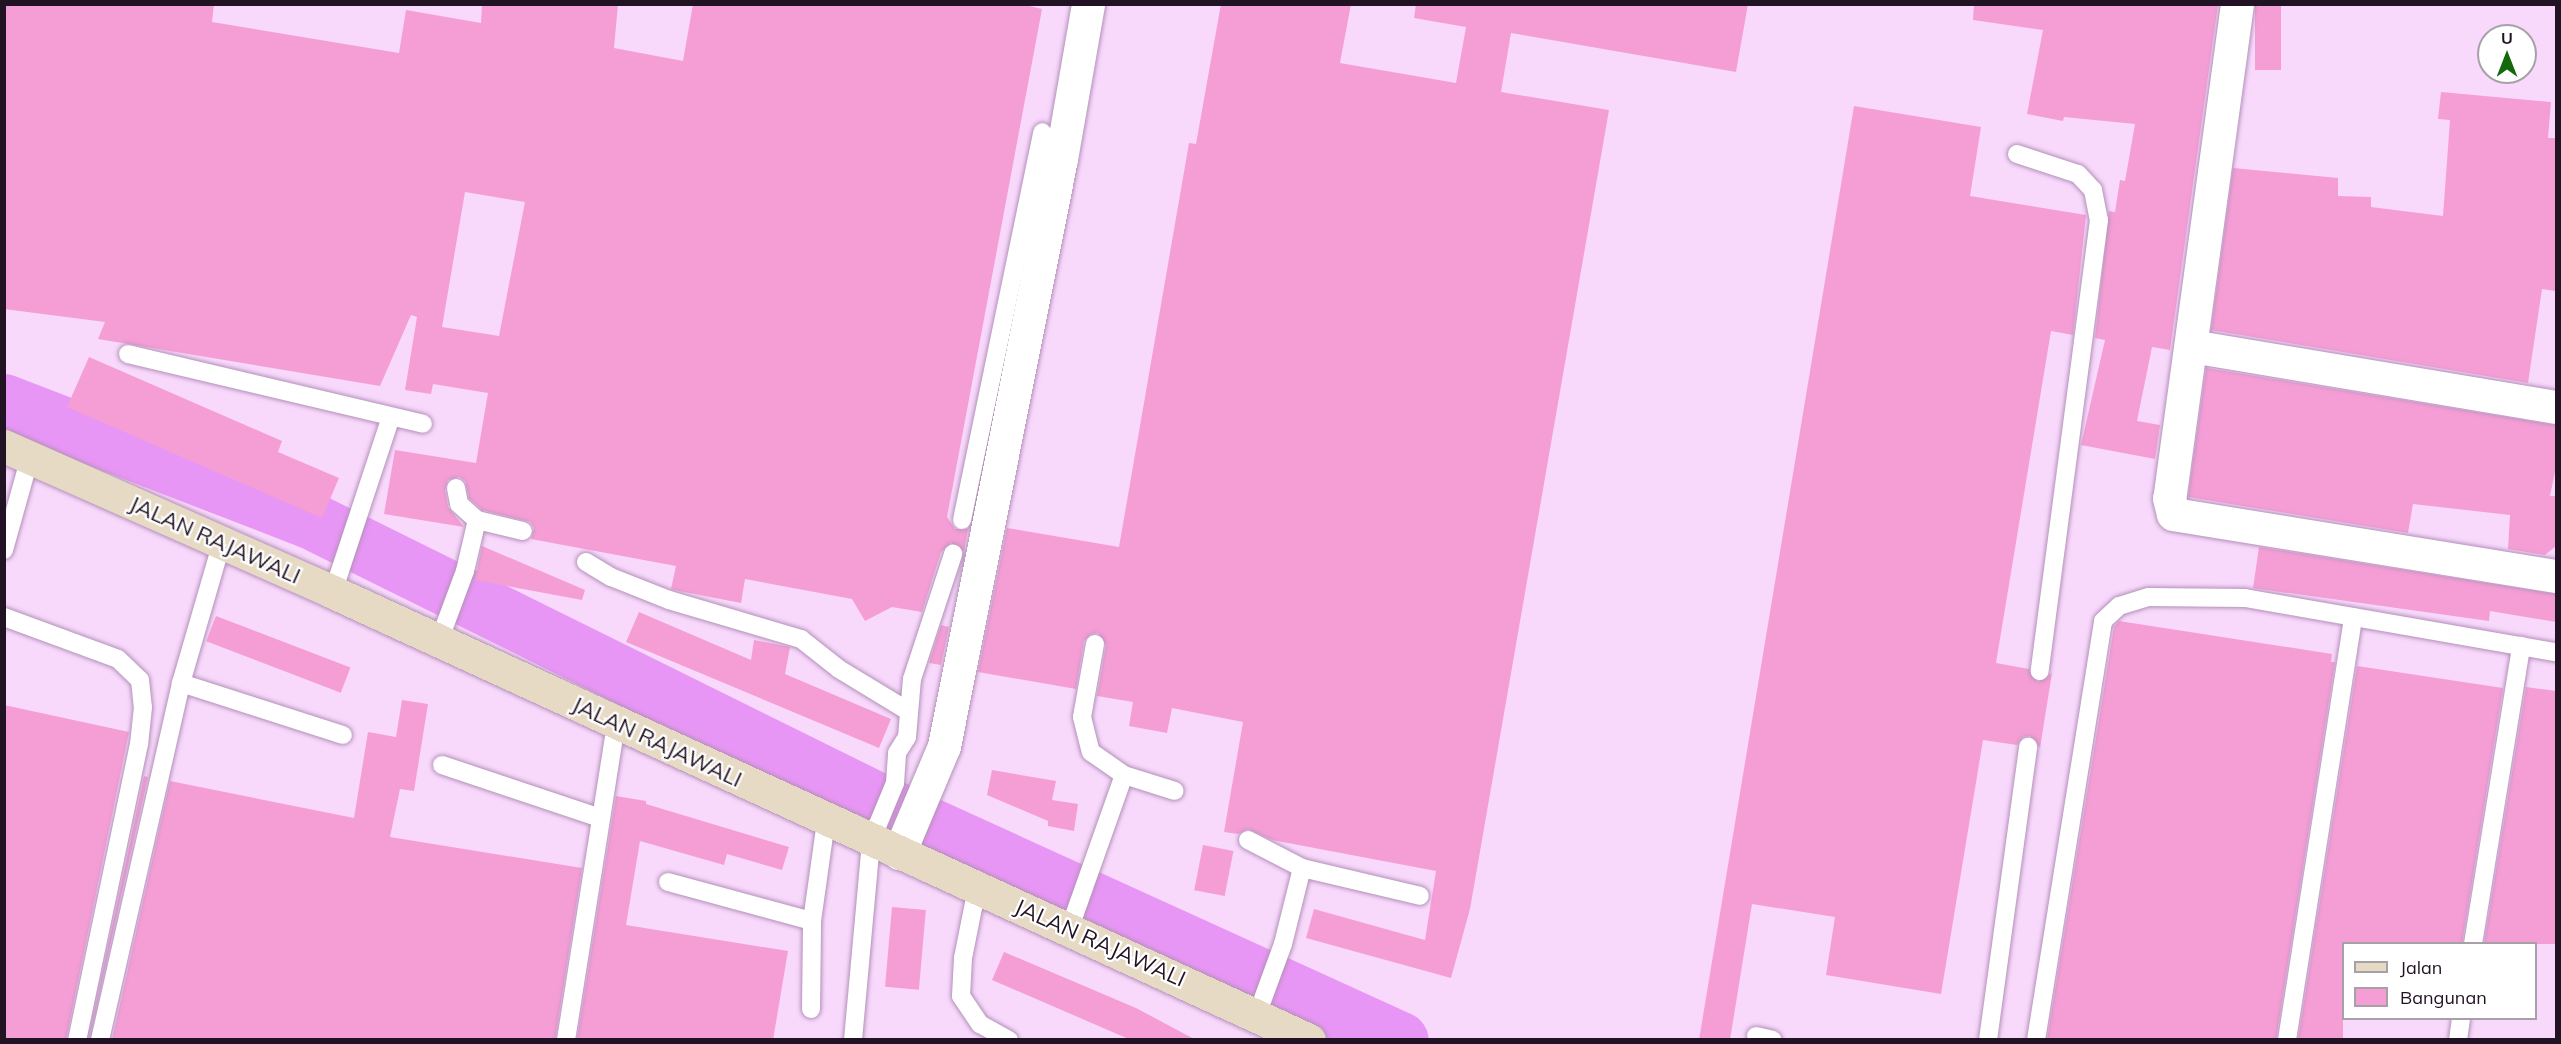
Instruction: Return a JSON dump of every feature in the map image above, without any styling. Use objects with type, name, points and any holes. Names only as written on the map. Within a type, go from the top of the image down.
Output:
[{"type":"street","points":[[895,840],[931,779],[949,723],[1059,170],[1088,4]]},
{"type":"street","points":[[2237,4],[2169,498],[2173,514],[2556,576]]},
{"type":"street","points":[[2191,346],[2556,407]]},
{"type":"street","name":"JALAN RAJAWALI","points":[[17,452],[222,542],[336,582],[439,641],[826,821],[895,840],[977,888],[1073,918],[1303,1038]]},
{"type":"lane","points":[[962,520],[1042,132]]},
{"type":"lane","points":[[2017,154],[2078,174],[2093,190],[2099,220],[2040,671]]},
{"type":"lane","points":[[128,354],[423,424]]},
{"type":"lane","points":[[336,582],[391,417]]},
{"type":"lane","points":[[4,550],[17,452]]},
{"type":"lane","points":[[456,488],[459,504],[477,520],[523,531]]},
{"type":"lane","points":[[439,641],[465,571],[477,520]]},
{"type":"lane","points":[[100,1040],[181,683],[222,542]]},
{"type":"lane","points":[[854,1040],[895,840],[887,808],[895,783],[897,753],[907,737],[912,679],[953,554]]},
{"type":"lane","points":[[586,562],[611,578],[669,600],[801,639],[856,681],[908,711]]},
{"type":"lane","points":[[2036,1040],[2103,621],[2119,606],[2149,597],[2246,598],[2556,652]]},
{"type":"lane","points":[[4,617],[118,659],[140,680],[143,707],[139,744],[77,1040]]},
{"type":"lane","points":[[2287,1040],[2354,617]]},
{"type":"lane","points":[[1095,644],[1082,717],[1084,736],[1090,752],[1124,775],[1175,791]]},
{"type":"lane","points":[[2473,942],[2521,646]]},
{"type":"lane","points":[[181,683],[343,735]]},
{"type":"lane","points":[[566,1040],[616,723]]},
{"type":"lane","points":[[1988,1040],[2028,747]]},
{"type":"lane","points":[[442,765],[600,818]]},
{"type":"lane","points":[[1073,918],[1101,847],[1124,775]]},
{"type":"lane","points":[[811,1009],[812,921],[826,821]]},
{"type":"lane","points":[[1248,840],[1302,868],[1420,896]]},
{"type":"lane","points":[[1257,1015],[1283,944],[1302,868]]},
{"type":"lane","points":[[668,882],[812,921]]},
{"type":"lane","points":[[977,888],[963,958],[961,996],[980,1024],[1009,1040]]},
{"type":"lane","points":[[2458,1040],[2461,1020]]},
{"type":"building","points":[[4,4],[214,4],[212,22],[399,53],[406,10],[481,23],[482,4],[618,4],[614,48],[683,61],[693,4],[1021,4],[1042,9],[947,517],[955,529],[968,529],[964,551],[951,543],[941,552],[922,612],[892,607],[865,621],[852,599],[745,579],[741,603],[671,589],[676,566],[531,539],[534,528],[530,522],[482,510],[469,498],[465,481],[459,477],[448,480],[445,490],[448,507],[464,527],[384,514],[395,450],[476,463],[488,393],[433,384],[431,394],[405,390],[417,317],[411,315],[380,386],[98,339],[105,322],[4,309]],"holes":[[[465,192],[525,202],[499,336],[442,327]]]},
{"type":"building","points":[[1221,4],[1351,4],[1340,63],[1456,83],[1466,27],[1414,18],[1416,4],[1748,4],[1736,72],[1511,33],[1501,92],[1609,110],[1470,909],[1451,978],[1306,938],[1314,909],[1425,940],[1436,871],[1272,840],[1248,829],[1238,834],[1224,832],[1243,722],[1172,708],[1167,733],[1129,726],[1133,702],[1097,696],[1106,645],[1098,633],[1091,634],[1084,641],[1076,689],[978,672],[1007,528],[1119,547],[1189,143],[1196,144]]},
{"type":"building","points":[[1974,4],[2218,4],[2170,350],[2152,347],[2137,421],[2160,425],[2155,459],[2081,445],[2105,340],[2095,338],[2109,211],[2115,212],[2120,180],[2125,181],[2135,124],[2064,117],[2063,121],[2027,114],[2043,30],[1973,20]]},
{"type":"building","points":[[2255,4],[2281,4],[2281,70],[2255,70]]},
{"type":"building","points":[[2441,92],[2551,102],[2548,138],[2556,138],[2555,291],[2542,289],[2528,383],[2211,330],[2233,168],[2338,178],[2338,196],[2371,197],[2371,207],[2443,216],[2450,120],[2438,119]]},
{"type":"building","points":[[1854,106],[1981,127],[1970,196],[2086,215],[2073,335],[2051,331],[1996,663],[2029,669],[2038,682],[2052,673],[2040,748],[2030,736],[2023,737],[2017,745],[1983,740],[1941,994],[1826,975],[1835,917],[1752,904],[1730,1040],[1699,1040]]},
{"type":"building","points":[[89,357],[282,441],[278,452],[339,478],[322,518],[67,407]]},
{"type":"building","points":[[2206,368],[2556,425],[2556,467],[2550,496],[2556,496],[2556,546],[2545,555],[2508,549],[2510,515],[2413,504],[2408,533],[2188,497]]},
{"type":"building","points":[[482,546],[585,590],[582,600],[475,580]]},
{"type":"building","points":[[2259,547],[2556,594],[2556,622],[2490,611],[2489,621],[2253,588]]},
{"type":"building","points":[[639,612],[751,660],[754,640],[790,647],[785,674],[891,719],[879,748],[626,642]]},
{"type":"building","points":[[216,616],[350,668],[341,693],[206,641]]},
{"type":"building","points":[[2119,621],[2332,654],[2331,662],[2335,662],[2276,1040],[2047,1040],[2114,627]]},
{"type":"building","points":[[941,625],[949,627],[941,665],[929,663]]},
{"type":"building","points":[[2357,666],[2503,688],[2462,942],[2342,942],[2343,1040],[2298,1040]]},
{"type":"building","points":[[2526,687],[2556,691],[2556,944],[2484,942]]},
{"type":"building","points":[[402,700],[428,704],[414,791],[400,789],[390,837],[582,868],[555,1040],[112,1040],[170,781],[354,818],[368,732],[396,737]]},
{"type":"building","points":[[4,705],[129,732],[66,1040],[4,1040]]},
{"type":"building","points":[[992,770],[1056,781],[1052,800],[1078,804],[1074,831],[1048,826],[1048,821],[987,795]]},
{"type":"building","points":[[144,776],[148,777],[89,1038]]},
{"type":"building","points":[[616,796],[646,801],[646,804],[789,847],[782,870],[727,854],[724,865],[640,841],[626,925],[788,951],[773,1040],[577,1040]]},
{"type":"building","points":[[1203,845],[1233,851],[1225,896],[1194,890]]},
{"type":"building","points":[[892,907],[926,910],[919,990],[885,987]]},
{"type":"building","points":[[1004,952],[1136,1008],[1196,1040],[1131,1040],[992,980]]},
{"type":"waterway","points":[[4,402],[308,519],[910,817],[1400,1040]]}]
